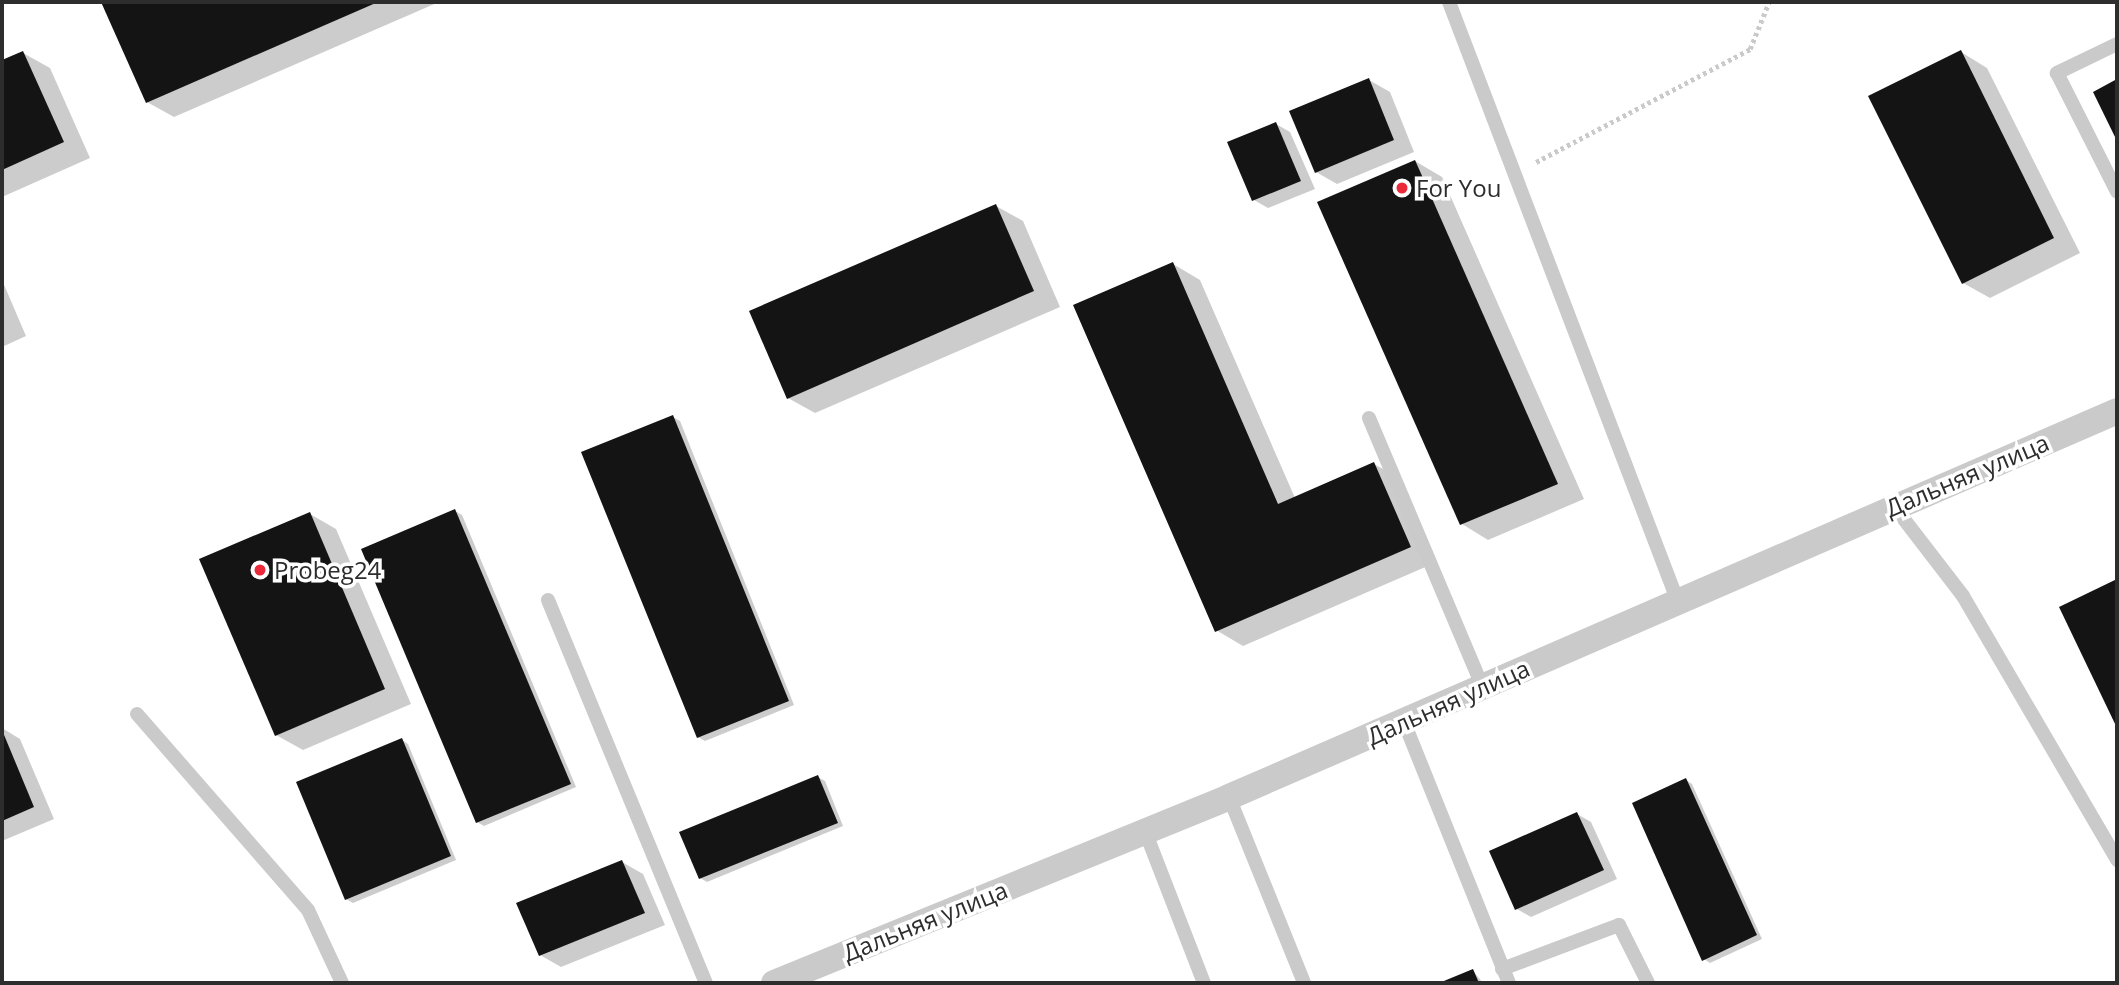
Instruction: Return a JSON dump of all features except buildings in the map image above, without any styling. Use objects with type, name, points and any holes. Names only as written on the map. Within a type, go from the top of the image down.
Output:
[{"type":"street","name":"Дальняя улица","points":[[774,983],[1230,797],[1404,722],[1482,685],[1678,602],[1893,505],[2117,411]]},
{"type":"lane","points":[[1449,2],[1678,602]]},
{"type":"lane","points":[[2117,44],[2057,73],[2117,192]]},
{"type":"lane","points":[[1368,418],[1482,685]]},
{"type":"lane","points":[[1893,505],[1962,596],[2117,860]]},
{"type":"lane","points":[[548,600],[706,983]]},
{"type":"lane","points":[[137,714],[308,910],[342,983]]},
{"type":"lane","points":[[1404,722],[1508,983]]},
{"type":"lane","points":[[1230,797],[1304,983]]},
{"type":"lane","points":[[1145,831],[1205,983]]},
{"type":"lane","points":[[1502,969],[1619,925],[1648,983]]},
{"type":"path","points":[[1516,172],[1750,49],[1769,2]]},
{"type":"place","name":"For You","points":[[1402,188]]},
{"type":"place","name":"Probeg24","points":[[260,570]]}]
